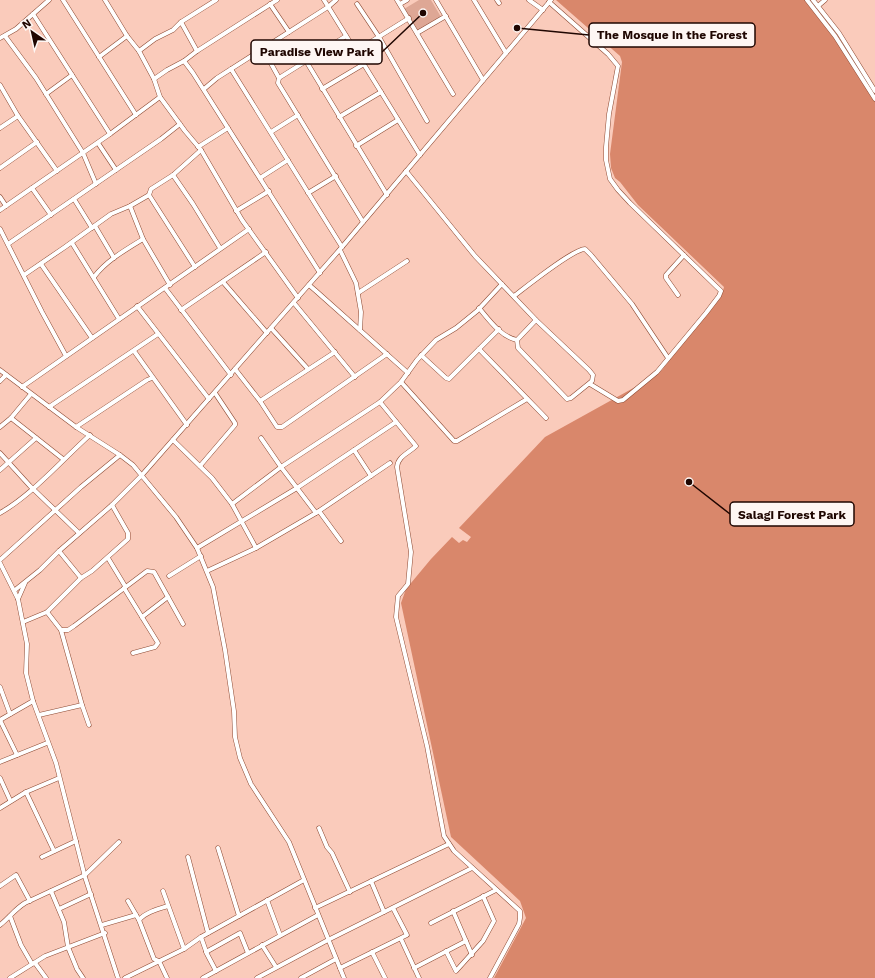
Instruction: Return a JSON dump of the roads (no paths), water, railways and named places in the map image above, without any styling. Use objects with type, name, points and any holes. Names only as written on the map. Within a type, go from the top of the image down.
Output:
[{"type":"street","points":[[0,38],[5,36],[49,0]]},
{"type":"street","points":[[63,0],[136,115]]},
{"type":"street","points":[[107,0],[127,36],[139,51],[154,79],[160,97],[200,149],[236,211],[298,298]]},
{"type":"street","points":[[139,51],[155,38],[173,30],[210,2],[216,0]]},
{"type":"street","points":[[154,79],[277,0]]},
{"type":"street","points":[[324,0],[420,155]]},
{"type":"street","points":[[204,89],[231,69],[328,7],[336,0]]},
{"type":"street","points":[[407,0],[399,2],[452,94]]},
{"type":"street","points":[[436,0],[482,80]]},
{"type":"street","points":[[474,0],[506,53]]},
{"type":"street","points":[[529,0],[543,10]]},
{"type":"street","points":[[807,0],[835,36],[875,99]]},
{"type":"street","points":[[813,0],[839,33],[875,91]]},
{"type":"street","points":[[818,6],[825,0]]},
{"type":"street","points":[[15,590],[40,570],[59,551],[112,505],[142,475],[341,249],[550,1],[617,63],[619,69],[609,114],[606,147],[606,160],[610,178],[618,190],[630,203],[720,289],[721,293],[657,372],[621,401],[618,401],[590,384]]},
{"type":"street","points":[[270,4],[289,32]]},
{"type":"street","points":[[357,4],[379,37],[427,121]]},
{"type":"street","points":[[33,14],[110,134]]},
{"type":"street","points":[[417,33],[446,16]]},
{"type":"street","points":[[356,51],[408,18]]},
{"type":"street","points":[[182,22],[196,51]]},
{"type":"street","points":[[5,36],[46,94],[84,153],[96,184]]},
{"type":"street","points":[[99,57],[127,36]]},
{"type":"street","points":[[279,78],[346,36]]},
{"type":"street","points":[[262,49],[279,78],[278,82],[280,87],[364,222]]},
{"type":"street","points":[[184,61],[204,89],[320,273]]},
{"type":"street","points":[[306,61],[339,118],[387,195]]},
{"type":"street","points":[[322,89],[364,64]]},
{"type":"street","points":[[231,69],[271,132],[341,249],[356,283],[361,312],[360,330]]},
{"type":"street","points":[[46,94],[72,75]]},
{"type":"street","points":[[0,86],[18,116],[57,171]]},
{"type":"street","points":[[339,118],[381,92]]},
{"type":"street","points":[[0,210],[84,153],[160,97]]},
{"type":"street","points":[[271,132],[298,115]]},
{"type":"street","points":[[0,128],[18,116]]},
{"type":"street","points":[[356,146],[398,120]]},
{"type":"street","points":[[8,244],[180,124]]},
{"type":"street","points":[[24,275],[72,243],[111,214],[130,206],[149,195],[151,189],[173,175],[200,149],[228,128]]},
{"type":"street","points":[[0,168],[37,142]]},
{"type":"street","points":[[98,143],[116,170]]},
{"type":"street","points":[[260,178],[288,160]]},
{"type":"street","points":[[406,171],[464,244],[536,320],[592,372],[593,378],[590,384],[571,398],[567,398],[518,348],[517,340]]},
{"type":"street","points":[[173,175],[220,248]]},
{"type":"street","points":[[308,193],[336,176]]},
{"type":"street","points":[[32,188],[51,215]]},
{"type":"street","points":[[236,211],[269,191]]},
{"type":"street","points":[[149,195],[195,266]]},
{"type":"street","points":[[0,197],[6,206]]},
{"type":"street","points":[[74,199],[114,258]]},
{"type":"street","points":[[130,206],[143,239],[170,285]]},
{"type":"street","points":[[0,229],[66,356]]},
{"type":"street","points":[[22,387],[249,229]]},
{"type":"street","points":[[94,278],[100,269],[143,239]]},
{"type":"street","points":[[72,243],[119,319]]},
{"type":"street","points":[[514,296],[578,250],[585,249],[591,254],[632,304],[668,358]]},
{"type":"street","points":[[182,310],[266,252]]},
{"type":"street","points":[[678,295],[666,278],[666,275],[684,254]]},
{"type":"street","points":[[358,293],[407,261]]},
{"type":"street","points":[[41,264],[92,338]]},
{"type":"street","points":[[223,282],[267,333]]},
{"type":"street","points":[[232,504],[281,467],[380,402],[402,382],[421,355],[436,340],[456,328],[479,308],[502,284]]},
{"type":"street","points":[[309,285],[408,373]]},
{"type":"street","points":[[165,288],[231,374]]},
{"type":"street","points":[[294,303],[355,377]]},
{"type":"street","points":[[137,306],[209,399]]},
{"type":"street","points":[[479,308],[506,337],[517,340]]},
{"type":"street","points":[[517,340],[536,320]]},
{"type":"street","points":[[271,328],[308,369]]},
{"type":"street","points":[[421,355],[449,379],[498,329]]},
{"type":"street","points":[[49,407],[158,334]]},
{"type":"street","points":[[479,349],[546,418]]},
{"type":"street","points":[[134,351],[187,425]]},
{"type":"street","points":[[260,402],[335,352]]},
{"type":"street","points":[[235,369],[277,427],[282,427],[387,354]]},
{"type":"street","points":[[0,370],[76,427],[120,455],[132,465],[176,517],[197,548],[213,587],[225,650],[240,758],[251,784],[289,842],[344,978]]},
{"type":"street","points":[[0,381],[6,375]]},
{"type":"street","points":[[76,427],[140,384],[152,378]]},
{"type":"street","points":[[402,382],[454,441],[457,441],[527,399]]},
{"type":"street","points":[[200,466],[235,425],[215,393]]},
{"type":"street","points":[[0,427],[11,418],[31,394]]},
{"type":"street","points":[[380,402],[416,446],[402,456],[398,461],[397,467],[411,552],[408,584],[398,596],[396,617],[427,746],[444,836],[454,852],[520,911],[519,924],[490,978]]},
{"type":"street","points":[[11,418],[63,460]]},
{"type":"street","points":[[197,548],[297,488],[396,422]]},
{"type":"street","points":[[0,513],[11,507],[32,489],[90,435]]},
{"type":"street","points":[[0,470],[36,438]]},
{"type":"street","points":[[261,438],[297,488],[341,541]]},
{"type":"street","points":[[173,440],[212,478],[232,504],[256,548]]},
{"type":"street","points":[[354,450],[371,476]]},
{"type":"street","points":[[0,453],[32,489],[79,534]]},
{"type":"street","points":[[0,560],[81,486],[120,455]]},
{"type":"street","points":[[207,571],[256,548],[317,512],[390,463]]},
{"type":"street","points":[[23,622],[47,612],[81,578],[108,558],[128,538],[129,536],[112,505]]},
{"type":"street","points":[[59,551],[81,578]]},
{"type":"street","points":[[169,576],[201,556]]},
{"type":"street","points":[[108,558],[142,617],[157,639],[157,645],[155,647],[133,653]]},
{"type":"street","points":[[0,563],[15,590],[18,599],[27,644],[26,673],[33,701],[39,715],[47,743],[56,763],[85,875],[105,933],[118,978]]},
{"type":"street","points":[[61,630],[68,630],[74,626],[147,571],[154,572],[182,624]]},
{"type":"street","points":[[18,599],[26,581]]},
{"type":"street","points":[[142,617],[168,597]]},
{"type":"street","points":[[47,612],[61,630],[89,725]]},
{"type":"street","points":[[0,687],[10,714]]},
{"type":"street","points":[[17,754],[0,720],[33,701]]},
{"type":"street","points":[[39,715],[82,705]]},
{"type":"street","points":[[0,762],[47,743]]},
{"type":"street","points":[[0,778],[10,800]]},
{"type":"street","points":[[0,808],[10,800],[59,778]]},
{"type":"street","points":[[26,792],[54,851]]},
{"type":"street","points":[[319,828],[350,892]]},
{"type":"street","points":[[42,857],[76,841]]},
{"type":"street","points":[[0,925],[17,908],[85,875],[119,842]]},
{"type":"street","points":[[315,908],[449,844]]},
{"type":"street","points":[[218,848],[239,916]]},
{"type":"street","points":[[188,857],[208,933]]},
{"type":"street","points":[[257,978],[264,976],[328,940],[472,868]]},
{"type":"street","points":[[0,886],[16,876],[30,901]]},
{"type":"street","points":[[125,978],[184,949],[201,937],[304,880]]},
{"type":"street","points":[[371,881],[384,912]]},
{"type":"street","points":[[431,923],[496,890]]},
{"type":"street","points":[[51,891],[64,922],[68,947],[77,969],[83,978]]},
{"type":"street","points":[[163,891],[184,949]]},
{"type":"street","points":[[59,909],[91,894]]},
{"type":"street","points":[[446,951],[456,971],[483,941],[494,921],[483,896]]},
{"type":"street","points":[[128,900],[139,920],[154,959],[159,961],[167,978]]},
{"type":"street","points":[[267,900],[280,935]]},
{"type":"street","points":[[139,920],[154,911],[168,906]]},
{"type":"street","points":[[340,968],[407,935],[393,908]]},
{"type":"street","points":[[453,912],[472,955]]},
{"type":"street","points":[[102,925],[136,915]]},
{"type":"street","points":[[203,978],[318,915]]},
{"type":"street","points":[[10,916],[21,945],[46,978]]},
{"type":"street","points":[[10,978],[46,956],[105,933]]},
{"type":"street","points":[[206,952],[240,933],[248,953]]},
{"type":"street","points":[[201,937],[206,952],[216,971]]},
{"type":"street","points":[[401,939],[419,978]]},
{"type":"street","points":[[414,968],[466,941]]},
{"type":"street","points":[[262,945],[276,968]]},
{"type":"street","points":[[372,952],[385,978]]},
{"type":"street","points":[[301,978],[336,959]]},
{"type":"street","points":[[136,973],[139,978]]},
{"type":"place","name":"Paradise View Park","points":[[423,13]]},
{"type":"place","name":"The Mosque in the Forest","points":[[517,28]]},
{"type":"place","name":"Salagi Forest Park","points":[[689,482]]}]
